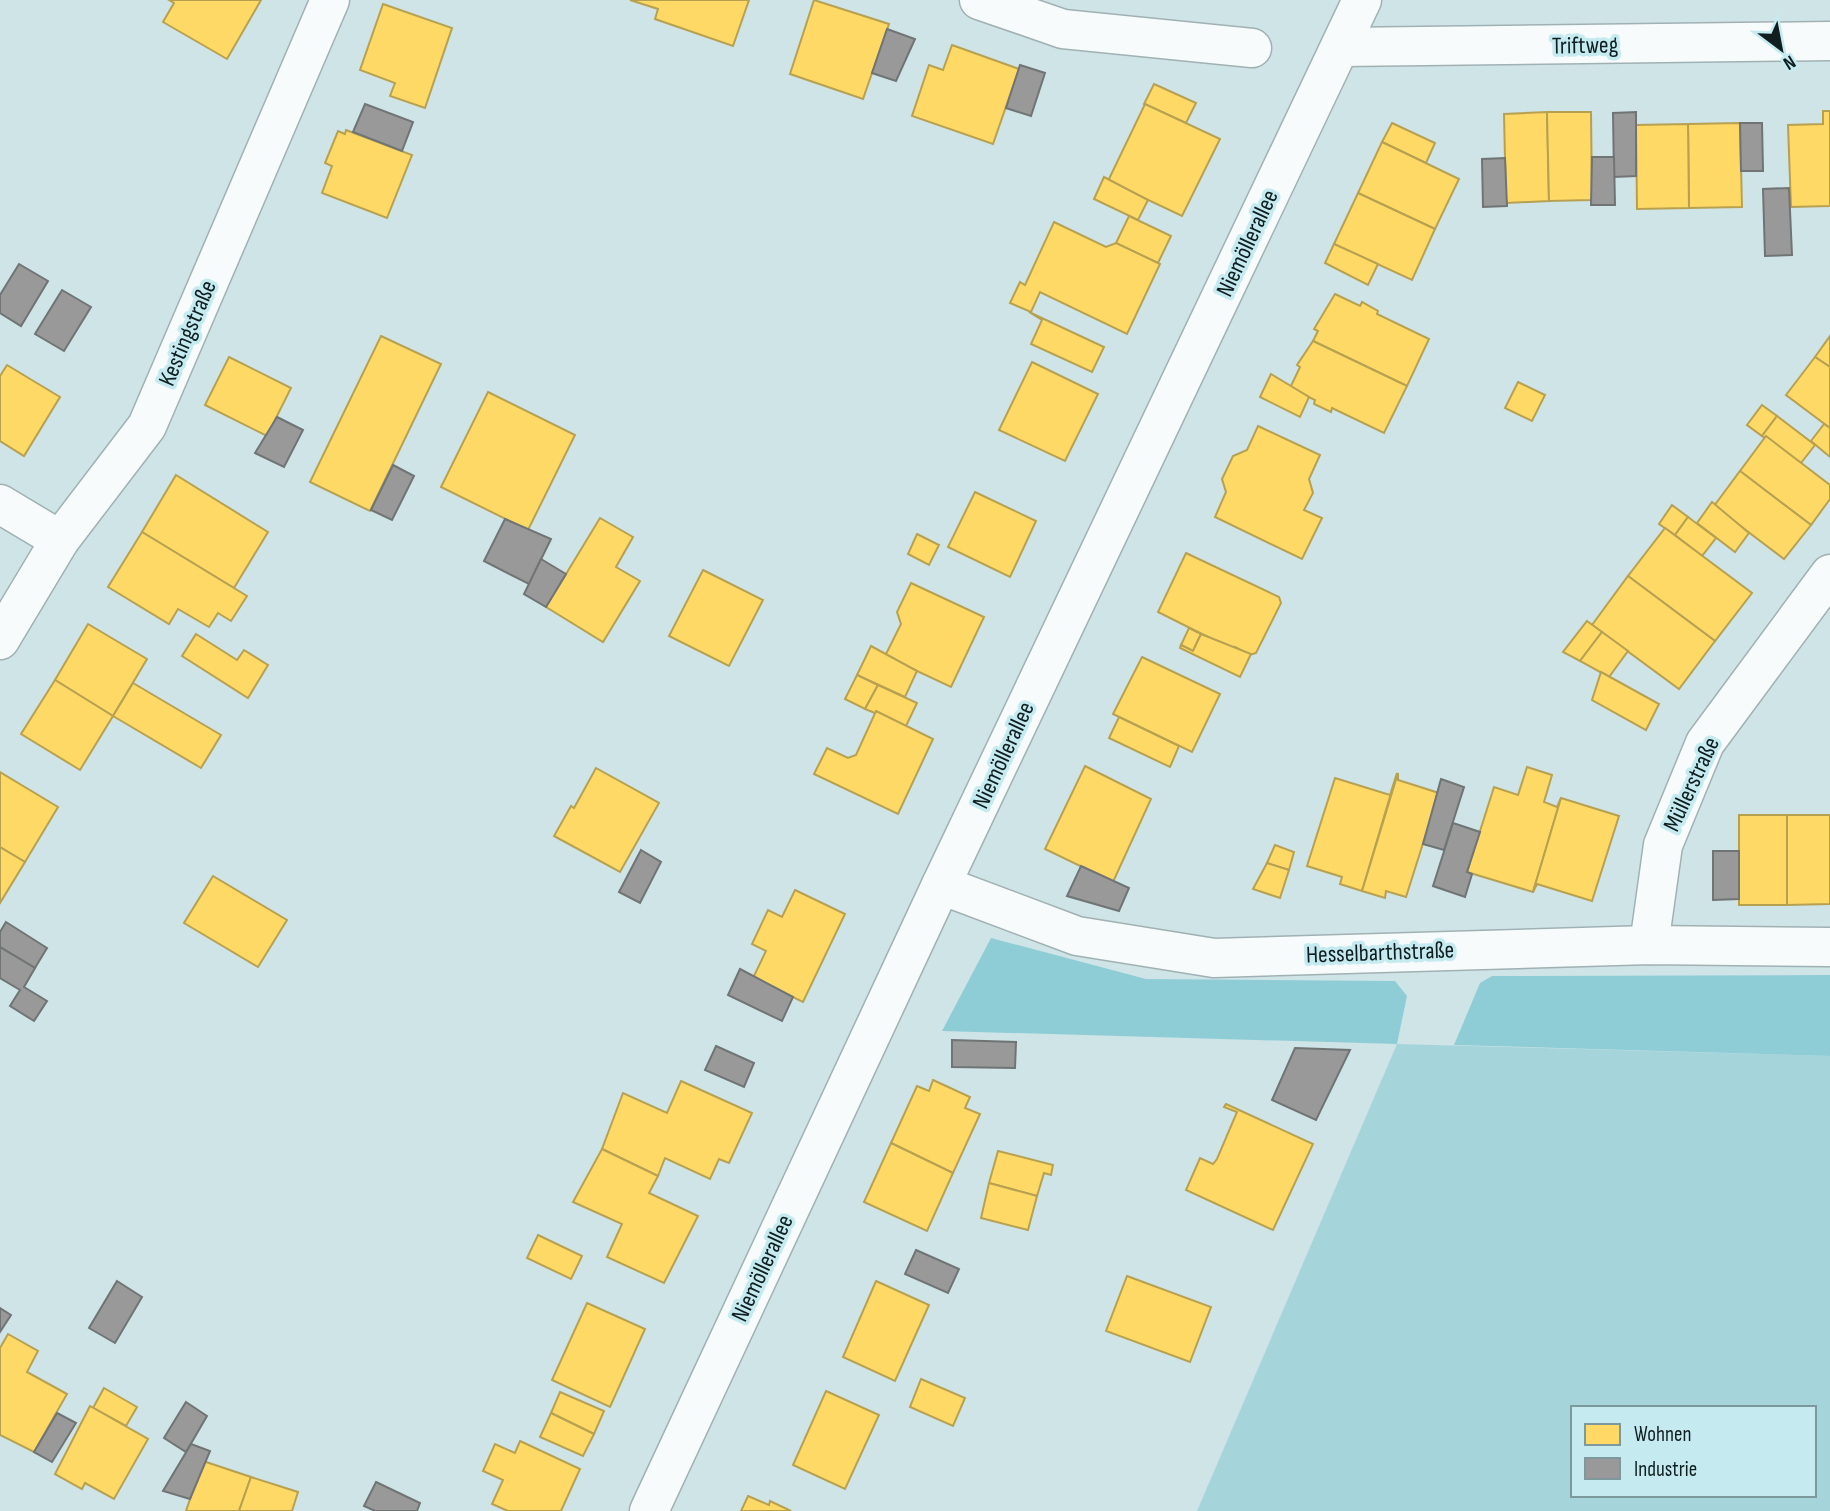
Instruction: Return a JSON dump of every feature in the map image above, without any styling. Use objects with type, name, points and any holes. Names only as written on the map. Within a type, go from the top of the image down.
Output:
[{"type":"street","name":"Kestingstraße","points":[[0,640],[60,540],[147,426],[330,0]]},
{"type":"street","points":[[979,0],[1063,29],[1252,48]]},
{"type":"street","name":"Niemöllerallee","points":[[649,1511],[941,885],[1362,0]]},
{"type":"street","name":"Triftweg","points":[[1341,47],[1830,41]]},
{"type":"street","points":[[0,504],[60,540]]},
{"type":"street","name":"Müllerstraße","points":[[1649,945],[1663,845],[1705,744],[1830,575]]},
{"type":"street","name":"Hesselbarthstraße","points":[[941,885],[1077,936],[1214,958],[1649,945],[1830,947]]},
{"type":"shaded area","points":[[991,938],[1146,979],[1395,981],[1407,996],[1397,1044],[942,1031]]},
{"type":"shaded area","points":[[1830,975],[1830,1056],[1454,1045],[1480,983],[1492,976]]},
{"type":"shaded area","points":[[1397,1044],[1830,1056],[1830,1511],[1197,1511]]},
{"type":"building: Wohnen","points":[[169,0],[261,0],[227,59],[163,22],[174,3]]},
{"type":"building: Wohnen","points":[[630,0],[749,0],[733,46],[655,19],[658,9]]},
{"type":"building: Wohnen","points":[[814,0],[889,24],[863,99],[790,74]]},
{"type":"building: Wohnen","points":[[383,4],[452,28],[425,108],[390,96],[395,83],[360,70]]},
{"type":"building: Wohnen","points":[[952,45],[1019,69],[993,144],[912,116],[929,65],[943,70]]},
{"type":"building: Wohnen","points":[[1154,84],[1196,103],[1186,123],[1144,104]]},
{"type":"building: Wohnen","points":[[1145,104],[1220,139],[1182,216],[1108,181]]},
{"type":"building: Wohnen","points":[[1823,111],[1830,111],[1830,206],[1791,207],[1788,125],[1823,124]]},
{"type":"building: Wohnen","points":[[1547,112],[1549,201],[1506,203],[1504,114]]},
{"type":"building: Wohnen","points":[[1547,112],[1591,112],[1592,200],[1549,201]]},
{"type":"building: Wohnen","points":[[1392,123],[1435,143],[1426,163],[1382,142]]},
{"type":"building: Wohnen","points":[[1740,123],[1742,207],[1689,208],[1688,124]]},
{"type":"building: Wohnen","points":[[1688,124],[1689,208],[1637,209],[1636,125]]},
{"type":"building: Wohnen","points":[[346,130],[412,155],[387,218],[322,193],[332,166],[325,163],[338,131],[345,134]]},
{"type":"building: Wohnen","points":[[1382,142],[1459,179],[1435,229],[1358,193]]},
{"type":"building: Wohnen","points":[[1104,177],[1148,200],[1138,220],[1094,199]]},
{"type":"building: Wohnen","points":[[1358,193],[1435,229],[1412,280],[1334,244]]},
{"type":"building: Wohnen","points":[[1129,216],[1171,236],[1158,263],[1116,243]]},
{"type":"building: Wohnen","points":[[1054,222],[1106,247],[1116,243],[1160,264],[1127,334],[1040,292],[1031,312],[1010,303],[1020,282],[1025,285]]},
{"type":"building: Wohnen","points":[[1334,244],[1378,264],[1368,285],[1325,263]]},
{"type":"building: Wohnen","points":[[1335,294],[1360,306],[1362,302],[1378,311],[1377,314],[1429,339],[1407,386],[1313,341],[1318,331],[1314,329]]},
{"type":"building: Wohnen","points":[[1029,312],[1104,347],[1092,372],[1031,344],[1042,320]]},
{"type":"building: Wohnen","points":[[381,336],[441,364],[370,511],[310,482]]},
{"type":"building: Wohnen","points":[[1830,336],[1830,367],[1815,357]]},
{"type":"building: Wohnen","points":[[1313,341],[1407,386],[1384,433],[1332,408],[1331,412],[1314,404],[1315,400],[1290,388],[1300,367],[1297,365]]},
{"type":"building: Wohnen","points":[[229,357],[291,388],[267,436],[205,405]]},
{"type":"building: Wohnen","points":[[1815,357],[1830,367],[1830,428],[1786,395]]},
{"type":"building: Wohnen","points":[[1032,362],[1098,394],[1065,461],[999,430]]},
{"type":"building: Wohnen","points":[[7,365],[60,397],[24,456],[0,441],[0,376]]},
{"type":"building: Wohnen","points":[[1271,374],[1309,397],[1300,417],[1260,397]]},
{"type":"building: Wohnen","points":[[1518,382],[1545,395],[1532,421],[1505,408]]},
{"type":"building: Wohnen","points":[[488,392],[575,435],[528,530],[441,487]]},
{"type":"building: Wohnen","points":[[1762,405],[1777,416],[1762,436],[1747,425]]},
{"type":"building: Wohnen","points":[[1777,416],[1815,445],[1801,463],[1762,436]]},
{"type":"building: Wohnen","points":[[1824,424],[1830,428],[1830,457],[1811,441]]},
{"type":"building: Wohnen","points":[[1258,426],[1320,455],[1309,479],[1313,493],[1304,510],[1322,518],[1302,559],[1215,517],[1226,492],[1222,479],[1233,456],[1247,450]]},
{"type":"building: Wohnen","points":[[1766,436],[1830,485],[1830,499],[1811,525],[1740,471]]},
{"type":"building: Wohnen","points":[[1740,471],[1811,525],[1784,559],[1714,506]]},
{"type":"building: Wohnen","points":[[176,475],[268,532],[234,588],[142,532]]},
{"type":"building: Wohnen","points":[[975,492],[1036,521],[1010,577],[948,547]]},
{"type":"building: Wohnen","points":[[1712,502],[1749,533],[1735,552],[1697,523]]},
{"type":"building: Wohnen","points":[[1672,505],[1688,517],[1675,535],[1659,524]]},
{"type":"building: Wohnen","points":[[1688,517],[1716,538],[1702,556],[1675,535]]},
{"type":"building: Wohnen","points":[[600,518],[633,537],[616,567],[640,581],[603,642],[546,607]]},
{"type":"building: Wohnen","points":[[1665,528],[1752,593],[1715,641],[1628,576]]},
{"type":"building: Wohnen","points":[[142,532],[247,596],[231,621],[218,613],[209,627],[178,609],[169,624],[108,587]]},
{"type":"building: Wohnen","points":[[917,534],[939,545],[929,565],[908,554]]},
{"type":"building: Wohnen","points":[[1186,553],[1279,597],[1281,603],[1256,653],[1250,655],[1235,647],[1234,650],[1158,612]]},
{"type":"building: Wohnen","points":[[703,570],[763,600],[729,666],[669,636]]},
{"type":"building: Wohnen","points":[[1628,576],[1715,641],[1679,689],[1592,625]]},
{"type":"building: Wohnen","points":[[911,583],[984,617],[951,687],[885,656],[901,624],[897,612]]},
{"type":"building: Wohnen","points":[[1587,621],[1602,632],[1580,661],[1563,652]]},
{"type":"building: Wohnen","points":[[88,624],[147,659],[113,716],[55,680]]},
{"type":"building: Wohnen","points":[[1189,628],[1201,634],[1193,651],[1181,645]]},
{"type":"building: Wohnen","points":[[1602,632],[1628,651],[1609,677],[1580,661]]},
{"type":"building: Wohnen","points":[[196,634],[237,660],[244,650],[268,665],[248,698],[182,656]]},
{"type":"building: Wohnen","points":[[1201,634],[1251,654],[1240,677],[1180,648],[1181,645],[1193,651]]},
{"type":"building: Wohnen","points":[[871,646],[917,671],[905,697],[857,675]]},
{"type":"building: Wohnen","points":[[1142,657],[1220,694],[1192,752],[1113,714]]},
{"type":"building: Wohnen","points":[[1601,672],[1659,704],[1646,730],[1592,700]]},
{"type":"building: Wohnen","points":[[857,675],[878,685],[865,709],[845,699]]},
{"type":"building: Wohnen","points":[[55,680],[113,716],[80,770],[21,734]]},
{"type":"building: Wohnen","points":[[133,683],[221,735],[201,768],[113,716]]},
{"type":"building: Wohnen","points":[[878,685],[917,703],[906,726],[865,709]]},
{"type":"building: Wohnen","points":[[876,711],[933,739],[898,814],[814,774],[827,748],[848,758],[856,755]]},
{"type":"building: Wohnen","points":[[1119,717],[1179,746],[1170,767],[1109,738]]},
{"type":"building: Wohnen","points":[[1085,766],[1151,799],[1113,882],[1045,849]]},
{"type":"building: Wohnen","points":[[1527,767],[1552,775],[1544,802],[1557,807],[1561,798],[1533,892],[1467,872],[1494,787],[1518,795]]},
{"type":"building: Wohnen","points":[[596,768],[659,803],[620,872],[554,836],[571,806],[574,808]]},
{"type":"building: Wohnen","points":[[0,772],[58,807],[25,862],[0,847]]},
{"type":"building: Wohnen","points":[[1397,773],[1362,891],[1340,884],[1342,877],[1307,866],[1335,778],[1390,795]]},
{"type":"building: Wohnen","points":[[1398,773],[1398,780],[1439,793],[1406,897],[1386,891],[1385,898],[1362,891]]},
{"type":"building: Wohnen","points":[[1561,798],[1619,816],[1592,901],[1537,884],[1533,892]]},
{"type":"building: Wohnen","points":[[1739,815],[1787,815],[1787,905],[1739,905]]},
{"type":"building: Wohnen","points":[[1787,815],[1830,815],[1830,904],[1787,905]]},
{"type":"building: Wohnen","points":[[1275,845],[1294,852],[1289,870],[1267,863]]},
{"type":"building: Wohnen","points":[[0,847],[25,862],[0,903]]},
{"type":"building: Wohnen","points":[[1267,863],[1289,870],[1280,898],[1253,889]]},
{"type":"building: Wohnen","points":[[213,876],[287,920],[258,967],[184,923]]},
{"type":"building: Wohnen","points":[[795,890],[845,914],[803,1002],[753,978],[766,951],[752,944],[768,910],[782,917]]},
{"type":"building: Wohnen","points":[[933,1080],[970,1097],[965,1108],[980,1114],[953,1173],[891,1143],[917,1086],[929,1091]]},
{"type":"building: Wohnen","points":[[681,1081],[752,1113],[729,1163],[719,1159],[710,1179],[665,1158],[658,1176],[602,1149],[623,1093],[667,1113]]},
{"type":"building: Wohnen","points":[[1226,1104],[1313,1144],[1273,1230],[1186,1190],[1200,1158],[1213,1164],[1217,1159],[1237,1112],[1224,1107]]},
{"type":"building: Wohnen","points":[[891,1143],[953,1173],[927,1231],[864,1202]]},
{"type":"building: Wohnen","points":[[602,1149],[658,1176],[649,1193],[698,1216],[664,1283],[607,1257],[622,1224],[573,1202]]},
{"type":"building: Wohnen","points":[[998,1151],[1053,1165],[1051,1175],[1044,1173],[1037,1196],[989,1183]]},
{"type":"building: Wohnen","points":[[989,1183],[1037,1196],[1028,1230],[981,1218]]},
{"type":"building: Wohnen","points":[[538,1235],[582,1256],[571,1279],[527,1258]]},
{"type":"building: Wohnen","points":[[1127,1276],[1211,1307],[1190,1362],[1106,1331]]},
{"type":"building: Wohnen","points":[[876,1281],[929,1305],[895,1381],[843,1357]]},
{"type":"building: Wohnen","points":[[587,1303],[645,1329],[610,1407],[552,1380]]},
{"type":"building: Wohnen","points":[[8,1334],[38,1351],[27,1372],[67,1394],[34,1452],[0,1435],[0,1348]]},
{"type":"building: Wohnen","points":[[921,1379],[965,1398],[953,1426],[910,1407]]},
{"type":"building: Wohnen","points":[[104,1388],[137,1407],[126,1426],[93,1408]]},
{"type":"building: Wohnen","points":[[826,1391],[879,1415],[845,1489],[793,1465]]},
{"type":"building: Wohnen","points":[[560,1392],[604,1411],[594,1434],[551,1413]]},
{"type":"building: Wohnen","points":[[90,1406],[148,1439],[114,1499],[85,1483],[82,1489],[55,1474]]},
{"type":"building: Wohnen","points":[[551,1413],[594,1434],[583,1456],[540,1437]]},
{"type":"building: Wohnen","points":[[520,1441],[580,1469],[561,1511],[508,1511],[492,1504],[503,1480],[483,1471],[495,1444],[515,1453]]},
{"type":"building: Wohnen","points":[[203,1461],[251,1477],[239,1511],[186,1511]]},
{"type":"building: Wohnen","points":[[251,1477],[298,1492],[292,1511],[239,1511]]},
{"type":"building: Wohnen","points":[[748,1496],[769,1505],[770,1501],[791,1511],[741,1511]]},
{"type":"building: Industrie","points":[[887,29],[915,39],[896,81],[872,73]]},
{"type":"building: Industrie","points":[[1020,65],[1045,73],[1031,116],[1006,108]]},
{"type":"building: Industrie","points":[[365,104],[413,122],[402,151],[353,132]]},
{"type":"building: Industrie","points":[[1636,112],[1636,176],[1614,177],[1613,113]]},
{"type":"building: Industrie","points":[[1740,123],[1762,123],[1763,171],[1741,171]]},
{"type":"building: Industrie","points":[[1592,157],[1614,157],[1615,205],[1591,205]]},
{"type":"building: Industrie","points":[[1505,158],[1507,206],[1483,207],[1482,159]]},
{"type":"building: Industrie","points":[[1789,188],[1792,255],[1765,256],[1763,189]]},
{"type":"building: Industrie","points":[[19,264],[48,281],[21,326],[0,313],[0,295]]},
{"type":"building: Industrie","points":[[62,290],[91,307],[64,351],[35,334]]},
{"type":"building: Industrie","points":[[277,417],[303,430],[284,467],[255,453]]},
{"type":"building: Industrie","points":[[393,465],[414,476],[392,520],[371,510]]},
{"type":"building: Industrie","points":[[505,519],[551,539],[529,584],[484,561]]},
{"type":"building: Industrie","points":[[541,559],[566,574],[546,607],[524,594]]},
{"type":"building: Industrie","points":[[1441,779],[1464,787],[1444,850],[1423,844]]},
{"type":"building: Industrie","points":[[1453,823],[1480,832],[1467,872],[1472,874],[1465,897],[1433,886]]},
{"type":"building: Industrie","points":[[641,850],[661,862],[640,903],[619,892]]},
{"type":"building: Industrie","points":[[1713,851],[1739,851],[1739,899],[1713,900]]},
{"type":"building: Industrie","points":[[1081,866],[1129,888],[1119,911],[1067,896]]},
{"type":"building: Industrie","points":[[6,922],[47,948],[35,968],[0,947],[0,932]]},
{"type":"building: Industrie","points":[[0,947],[35,968],[24,987],[47,1001],[34,1021],[10,1006],[20,990],[0,978]]},
{"type":"building: Industrie","points":[[740,969],[793,997],[782,1021],[728,995]]},
{"type":"building: Industrie","points":[[952,1040],[1016,1042],[1015,1068],[952,1067]]},
{"type":"building: Industrie","points":[[716,1046],[754,1063],[744,1087],[705,1070]]},
{"type":"building: Industrie","points":[[1295,1048],[1350,1050],[1316,1120],[1272,1100]]},
{"type":"building: Industrie","points":[[916,1250],[959,1269],[948,1293],[905,1274]]},
{"type":"building: Industrie","points":[[117,1281],[142,1297],[115,1343],[89,1328]]},
{"type":"building: Industrie","points":[[0,1308],[11,1315],[0,1332]]},
{"type":"building: Industrie","points":[[186,1402],[207,1416],[186,1452],[164,1438]]},
{"type":"building: Industrie","points":[[57,1413],[76,1423],[52,1462],[34,1452]]},
{"type":"building: Industrie","points":[[191,1444],[210,1451],[190,1499],[163,1491]]},
{"type":"building: Industrie","points":[[376,1482],[420,1503],[417,1511],[375,1511],[364,1506]]}]
